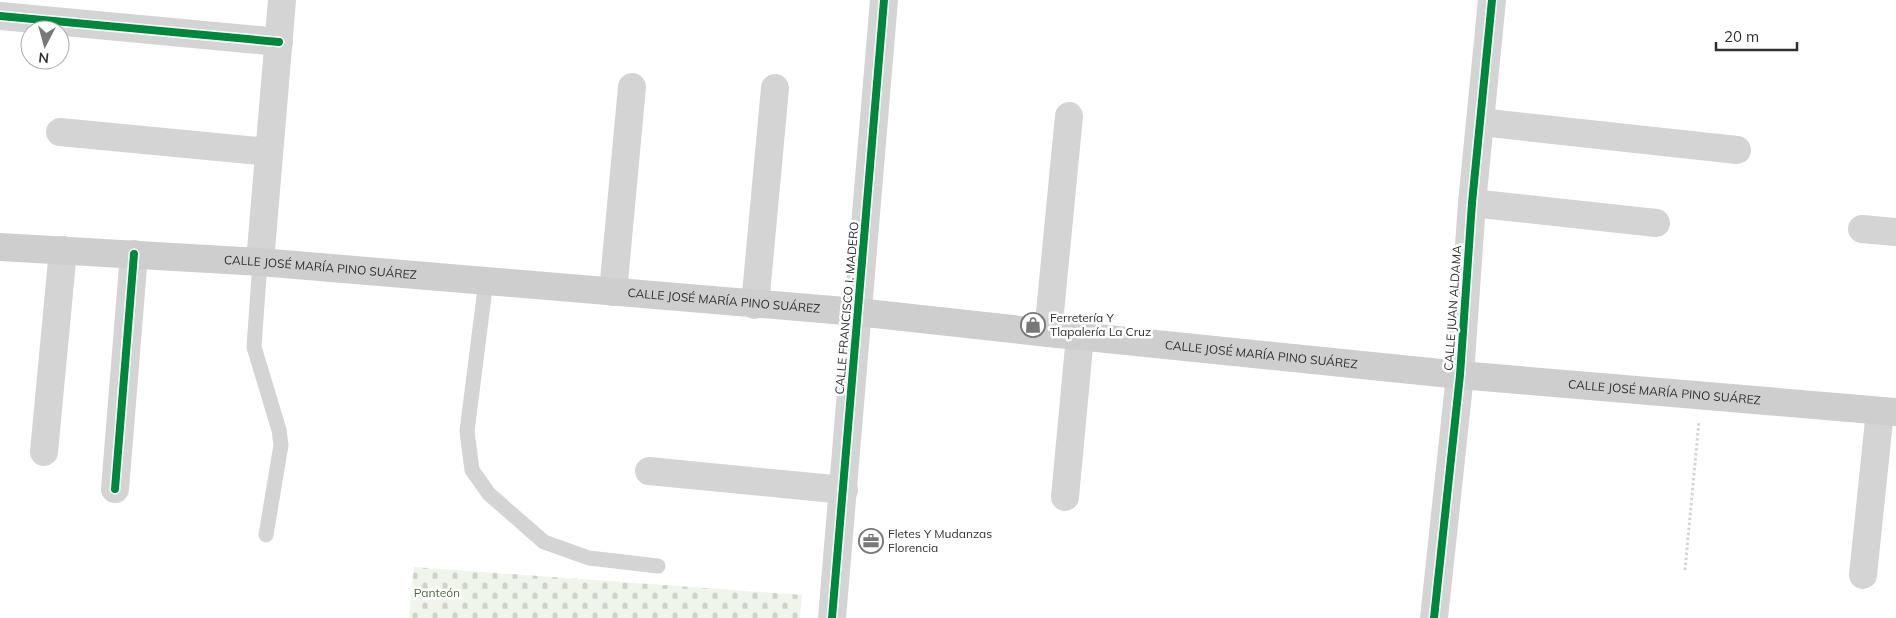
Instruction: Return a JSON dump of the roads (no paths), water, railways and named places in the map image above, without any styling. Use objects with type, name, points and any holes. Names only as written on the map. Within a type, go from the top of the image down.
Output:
[{"type":"main road","name":"CALLE JOSÉ MARÍA PINO SUÁREZ","points":[[0,247],[260,262],[857,312],[1460,374],[1888,412]]},
{"type":"street","points":[[260,262],[282,0]]},
{"type":"street","name":"CALLE FRANCISCO I. MADERO","points":[[832,618],[884,0]]},
{"type":"street","name":"CALLE JUAN ALDAMA","points":[[1434,618],[1460,374],[1472,203],[1492,0]]},
{"type":"street","points":[[0,16],[278,42]]},
{"type":"street","points":[[613,292],[632,87]]},
{"type":"street","points":[[755,304],[775,88]]},
{"type":"street","points":[[1048,333],[1069,116]]},
{"type":"street","points":[[1480,122],[1737,150]]},
{"type":"street","points":[[60,132],[269,152]]},
{"type":"street","points":[[1472,203],[1656,222]]},
{"type":"street","points":[[1862,229],[1896,232]]},
{"type":"street","points":[[44,452],[63,250]]},
{"type":"street","points":[[115,489],[134,254]]},
{"type":"street","points":[[1065,498],[1080,336]]},
{"type":"street","points":[[1863,575],[1888,412]]},
{"type":"street","points":[[649,471],[844,490]]},
{"type":"lane","points":[[260,262],[254,347],[280,430],[281,445],[266,535]]},
{"type":"lane","points":[[486,281],[467,432],[472,470],[489,494],[544,542],[589,558],[658,566]]},
{"type":"place","name":"Ferretería Y Tlapalería La Cruz","points":[[1033,325]]},
{"type":"place","name":"Fletes Y Mudanzas Florencia","points":[[871,541]]},
{"type":"park label","name":"Panteón","points":[[437,593]]}]
